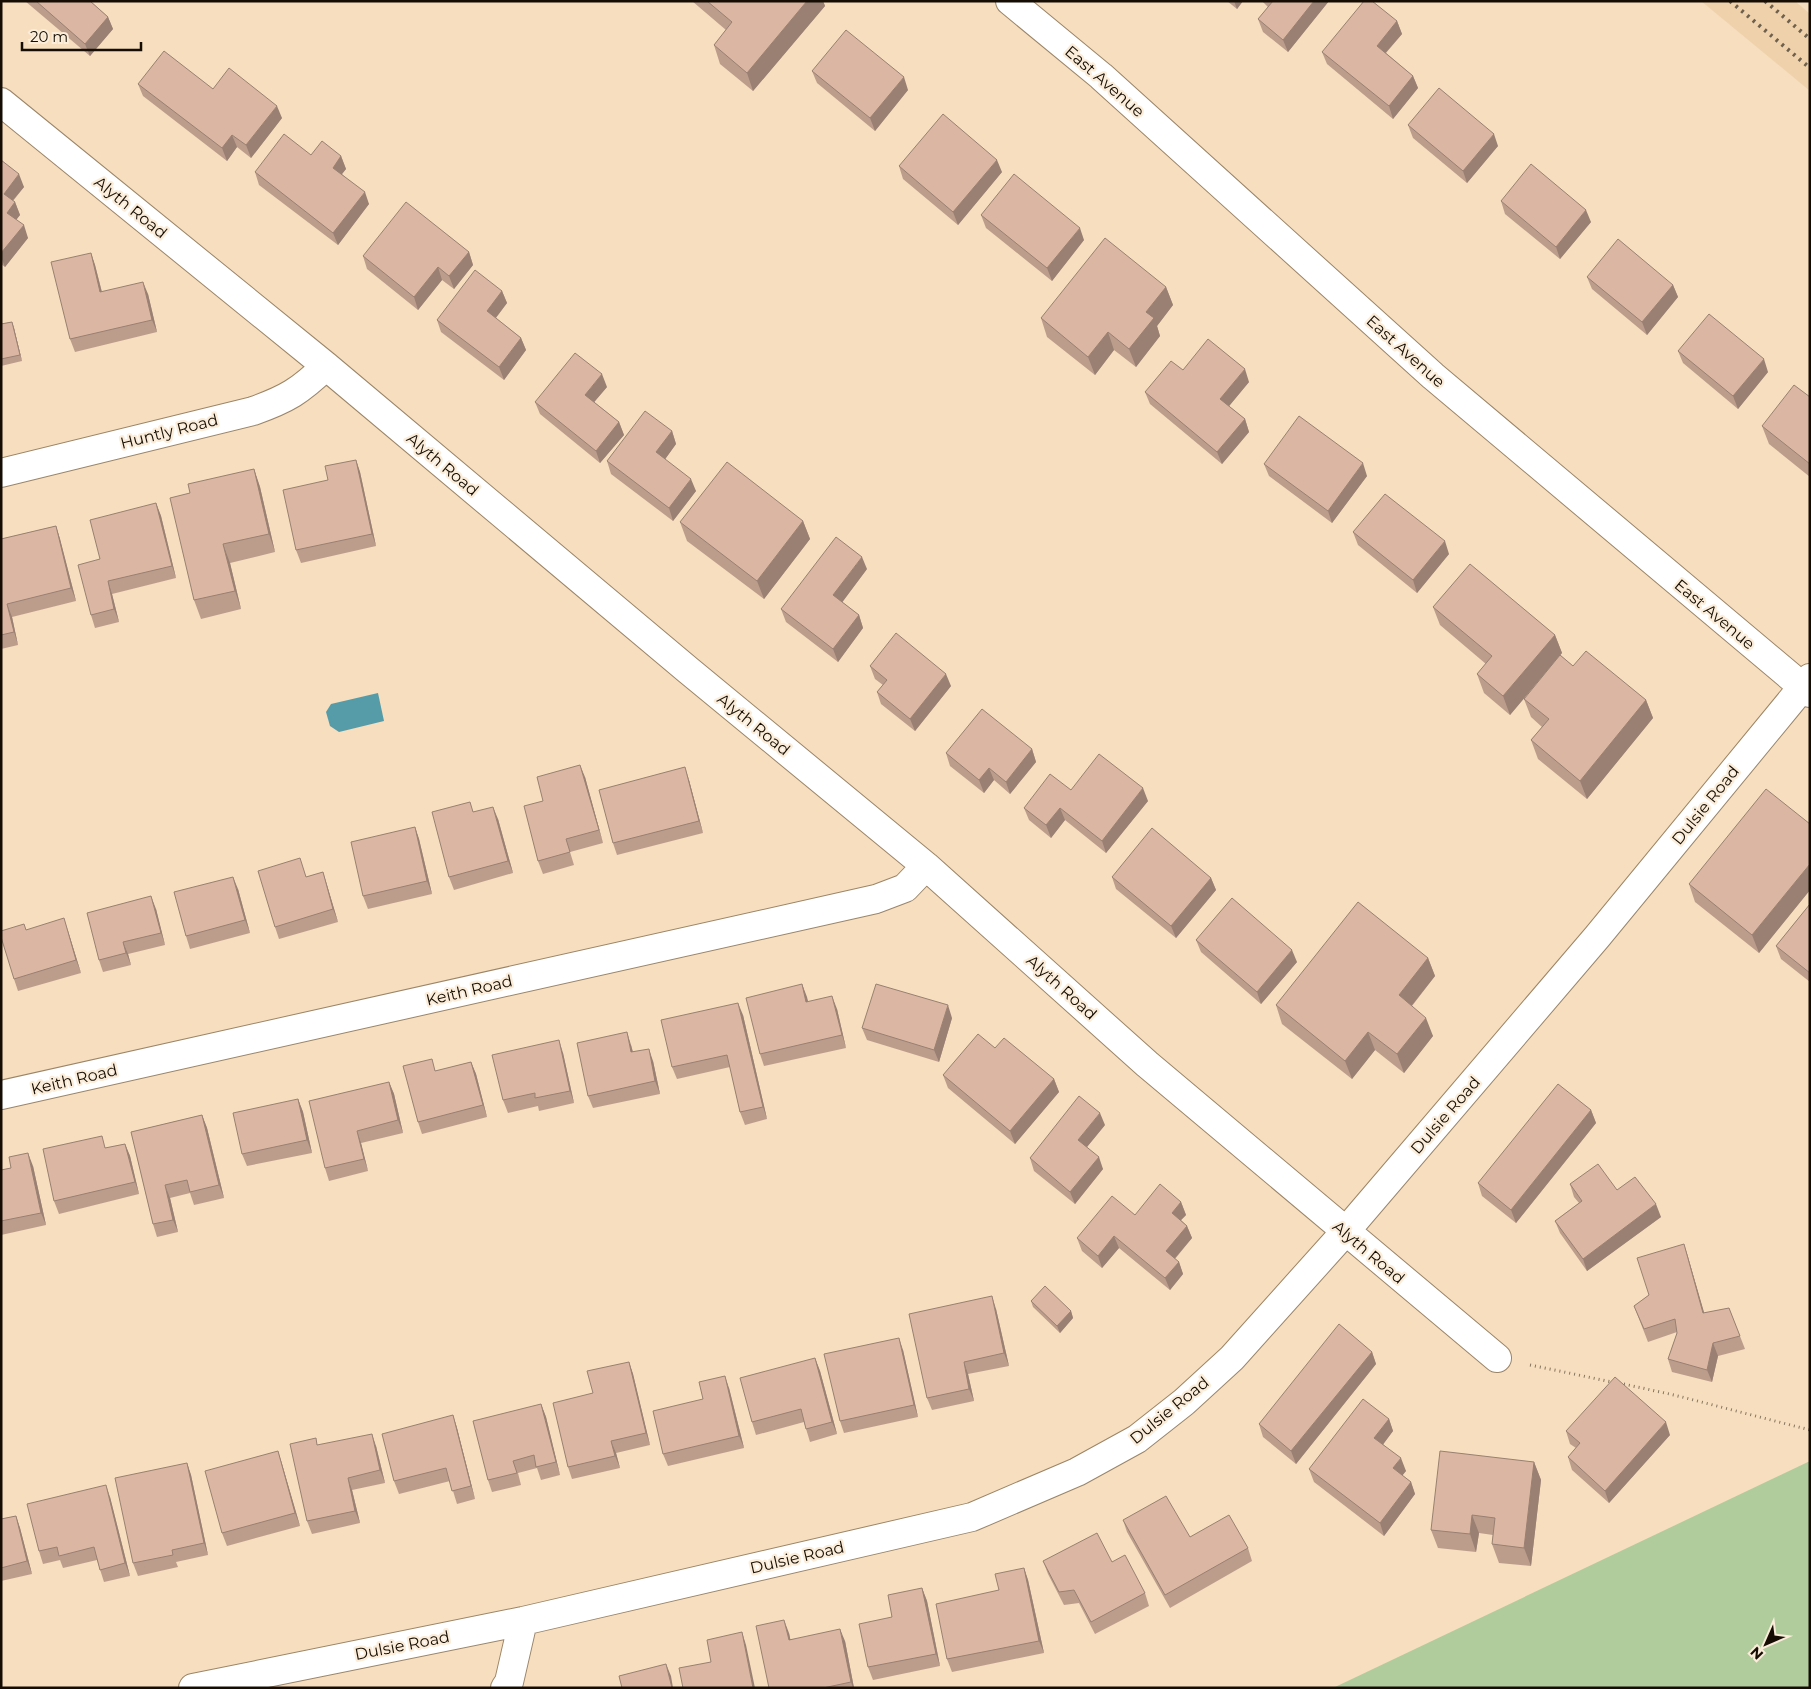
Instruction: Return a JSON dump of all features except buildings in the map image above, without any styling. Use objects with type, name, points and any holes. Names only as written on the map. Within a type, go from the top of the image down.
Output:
[{"type":"street","name":"East Avenue","points":[[1010,1],[1101,76],[1433,376],[1807,686]]},
{"type":"street","name":"Alyth Road","points":[[1,102],[326,366],[688,670],[926,866],[1147,1064],[1497,1358]]},
{"type":"street","name":"Huntly Road","points":[[1,473],[253,411],[285,400],[305,386],[326,366]]},
{"type":"street","name":"Dulsie Road","points":[[193,1688],[236,1683],[523,1621],[972,1517],[1078,1472],[1137,1439],[1184,1402],[1232,1358],[1345,1232],[1597,937],[1807,686]]},
{"type":"street","name":"Keith Road","points":[[1,1095],[876,899],[905,888],[926,866]]},
{"type":"street","points":[[505,1688],[509,1682],[523,1621]]},
{"type":"path","points":[[1497,1358],[1674,1395],[1810,1430]]},
{"type":"shaded area","points":[[1701,1],[1795,1],[1810,14],[1810,91]]},
{"type":"green space","points":[[1810,1461],[1810,1688],[1333,1688]]},
{"type":"water","points":[[378,693],[384,721],[339,732],[330,726],[326,712],[331,704]]},
{"type":"railway","points":[[1730,1],[1810,68]]},
{"type":"railway","points":[[1765,1],[1810,39]]}]
